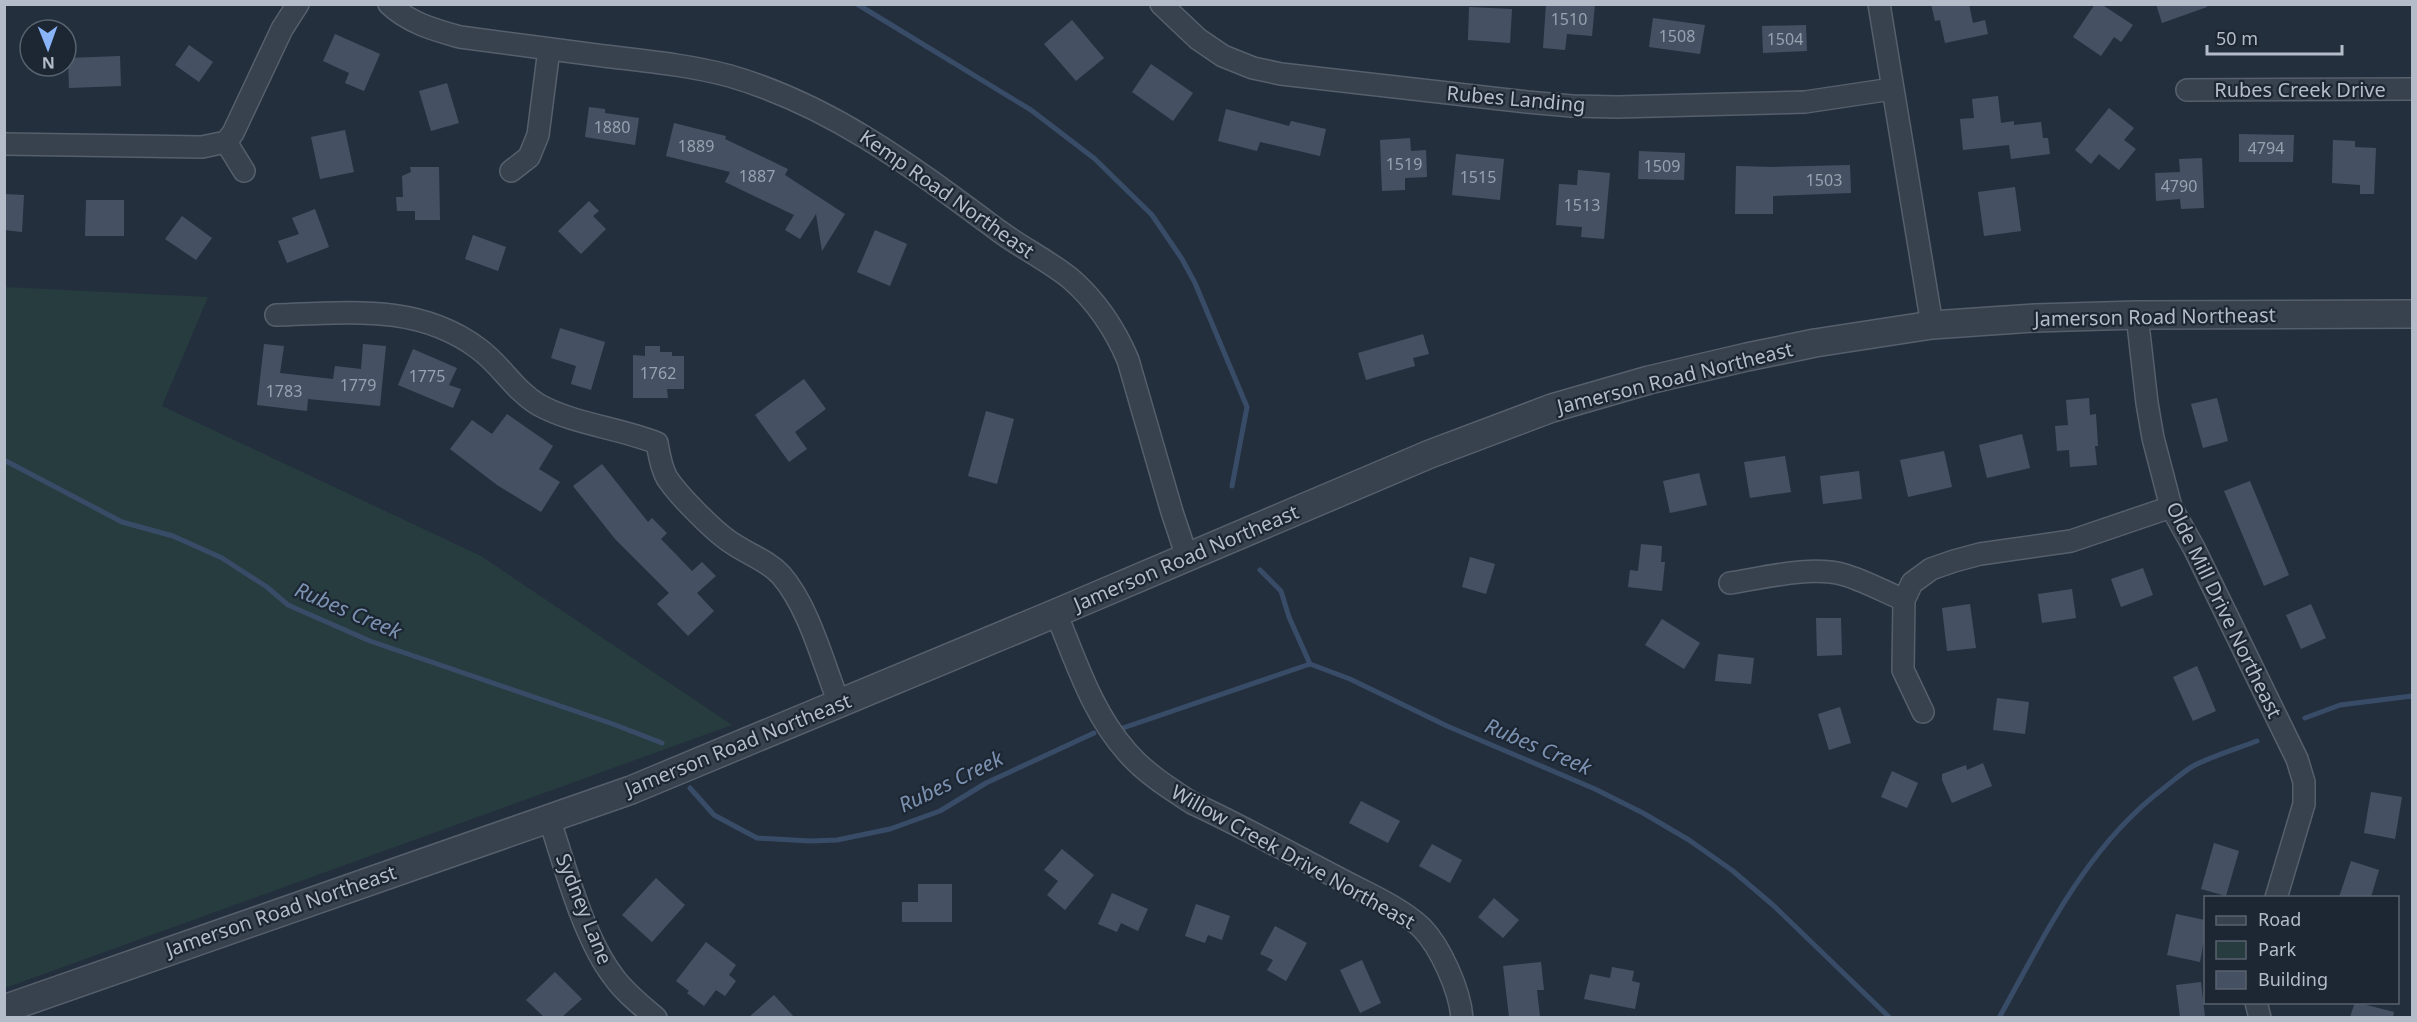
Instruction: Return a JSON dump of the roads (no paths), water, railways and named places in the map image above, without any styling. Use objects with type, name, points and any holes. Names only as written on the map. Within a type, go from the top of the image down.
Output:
[{"type":"street","points":[[4,144],[202,147],[226,142],[233,133],[282,29],[298,4]]},
{"type":"street","name":"Kemp Road Northeast","points":[[389,4],[412,20],[433,30],[460,37],[696,68],[729,76],[779,93],[869,138],[906,162],[1019,246],[1070,278],[1089,297],[1119,339],[1128,360],[1187,557]]},
{"type":"street","name":"Rubes Landing","points":[[1161,4],[1206,45],[1223,56],[1253,68],[1281,74],[1572,106],[1805,102],[1892,89]]},
{"type":"street","points":[[1879,4],[1932,325]]},
{"type":"street","points":[[511,171],[529,157],[538,135],[549,49]]},
{"type":"street","name":"Rubes Creek Drive","points":[[2187,90],[2412,90]]},
{"type":"street","points":[[226,142],[244,171]]},
{"type":"street","points":[[276,315],[360,313],[404,316],[424,320],[452,332],[479,349],[538,404],[574,418],[629,432],[657,443],[667,477],[708,523],[735,546],[774,568],[787,583],[803,610],[839,703]]},
{"type":"street","name":"Jamerson Road Northeast","points":[[4,1009],[631,789],[1056,613],[1430,454],[1552,408],[1649,380],[1826,341],[1932,325],[2035,318],[2137,315],[2412,314]]},
{"type":"street","name":"Olde Mill Drive Northeast","points":[[2137,315],[2146,403],[2171,507],[2194,548],[2297,759],[2304,782],[2304,804],[2276,896]]},
{"type":"street","points":[[1923,712],[1903,670],[1904,600],[1912,583],[1931,569],[1954,561],[1980,554],[2071,541],[2171,507]]},
{"type":"street","points":[[1730,583],[1799,572],[1821,571],[1844,574],[1904,600]]},
{"type":"street","name":"Willow Creek Drive Northeast","points":[[1056,613],[1093,701],[1109,730],[1127,753],[1166,787],[1192,803],[1378,899],[1398,910],[1422,928],[1447,966],[1457,991],[1462,1017]]},
{"type":"street","name":"Sydney Lane","points":[[549,818],[590,935],[601,958],[629,995],[656,1017]]},
{"type":"waterway","points":[[857,4],[1031,110],[1095,159],[1152,215],[1182,259],[1195,283],[1247,407],[1232,486]]},
{"type":"waterway","name":"Rubes Creek","points":[[4,460],[122,522],[173,536],[222,558],[267,587],[288,605],[370,641],[662,743]]},
{"type":"waterway","points":[[1260,570],[1281,591],[1289,617],[1310,664]]},
{"type":"waterway","name":"Rubes Creek","points":[[1120,729],[1310,664],[1350,679],[1447,726],[1595,789],[1689,840],[1733,871],[1774,906],[1890,1018]]},
{"type":"waterway","points":[[2305,718],[2340,705],[2412,696]]},
{"type":"waterway","name":"Rubes Creek","points":[[690,788],[714,815],[757,838],[837,840],[890,829],[940,811],[986,783],[1094,733]]},
{"type":"waterway","points":[[1999,1018],[2070,894],[2112,837],[2136,811],[2189,768],[2257,741]]}]
